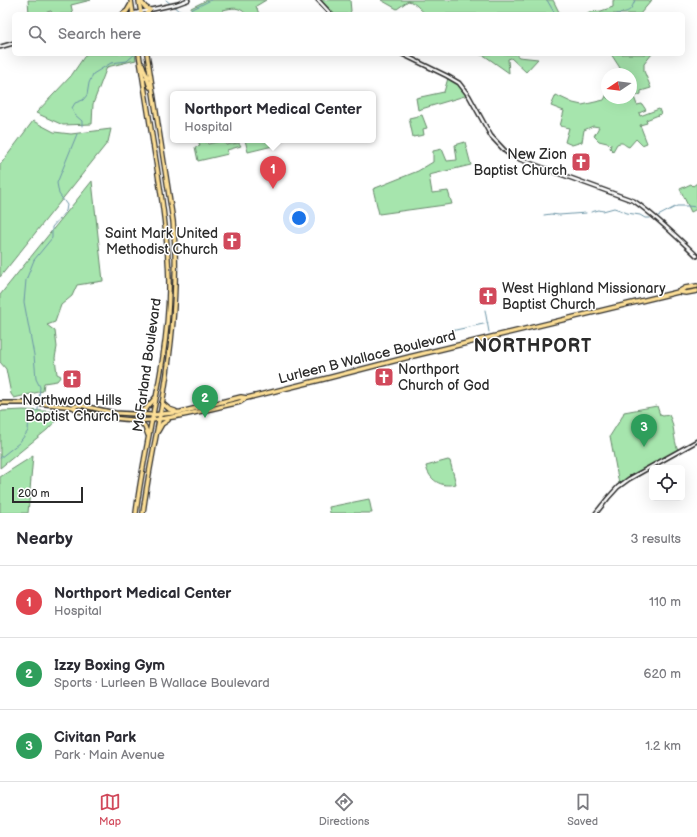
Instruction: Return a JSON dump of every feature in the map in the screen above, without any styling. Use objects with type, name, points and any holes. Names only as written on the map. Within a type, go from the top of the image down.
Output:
[{"type":"highway","points":[[139,0],[150,10]]},
{"type":"highway","points":[[139,0],[141,12]]},
{"type":"highway","points":[[131,1],[132,12]]},
{"type":"highway","points":[[125,12],[129,8],[131,1]]},
{"type":"highway","name":"McFarland Boulevard","points":[[136,513],[166,329],[168,296],[166,233],[139,56]]},
{"type":"highway","name":"McFarland Boulevard","points":[[143,513],[172,339],[175,284],[175,254],[172,213],[147,56]]},
{"type":"highway","points":[[140,61],[144,67],[145,74],[150,77]]},
{"type":"highway","points":[[143,78],[147,78],[152,92]]},
{"type":"highway","name":"Lurleen B Wallace Boulevard","points":[[152,420],[198,413],[240,402],[247,398],[678,292],[685,288],[697,286]]},
{"type":"highway","name":"Lurleen B Wallace Boulevard","points":[[678,292],[686,293],[697,291]]},
{"type":"highway","points":[[137,414],[149,407],[156,396]]},
{"type":"highway","name":"Lurleen B Wallace Boulevard","points":[[153,415],[180,412],[240,397],[247,398]]},
{"type":"highway","points":[[162,403],[169,409],[180,412]]},
{"type":"highway","points":[[156,435],[162,424],[171,418]]},
{"type":"highway","points":[[139,420],[145,426],[148,438]]},
{"type":"main road","points":[[144,12],[188,0]]},
{"type":"main road","points":[[318,0],[329,12]]},
{"type":"main road","points":[[0,47],[12,44]]},
{"type":"main road","points":[[406,56],[447,76],[461,85],[469,96],[489,132],[507,153],[519,159],[634,201],[644,208],[697,256]]},
{"type":"main road","points":[[0,403],[40,403],[73,407],[78,410],[112,418],[152,420]]},
{"type":"main road","points":[[73,407],[79,405],[114,412],[153,415]]},
{"type":"main road","points":[[596,513],[618,487],[697,441]]},
{"type":"green space","points":[[28,0],[91,0],[71,5],[73,12],[29,12]]},
{"type":"green space","points":[[207,0],[266,0],[256,6],[258,12],[244,12],[235,8],[223,10],[223,12],[192,12],[191,8]]},
{"type":"green space","points":[[321,0],[350,0],[350,12],[332,12]]},
{"type":"green space","points":[[381,0],[553,0],[559,12],[424,12],[415,4],[408,1],[397,9]]},
{"type":"green space","points":[[613,0],[652,0],[642,12],[589,12],[601,11],[613,7]]},
{"type":"green space","points":[[85,56],[135,56],[136,60],[107,67],[93,104],[92,124],[63,125],[36,113],[71,76]]},
{"type":"green space","points":[[485,56],[518,56],[538,59],[526,72],[511,58],[508,59],[509,73]]},
{"type":"green space","points":[[612,56],[650,56],[644,64],[644,71],[651,88],[641,91],[641,94],[637,96],[637,68],[620,68]]},
{"type":"green space","points":[[448,78],[463,86],[468,92],[468,95],[418,110],[416,98],[444,92]]},
{"type":"green space","points":[[556,95],[573,103],[582,105],[601,101],[601,104],[642,104],[646,110],[639,113],[640,116],[659,109],[661,114],[646,120],[647,123],[640,125],[647,143],[642,145],[636,139],[629,147],[619,143],[613,151],[610,148],[611,144],[599,141],[594,136],[599,127],[593,126],[584,130],[582,142],[572,145],[565,142],[569,128],[560,126],[564,111],[551,106]]},
{"type":"green space","points":[[422,115],[427,128],[423,129],[424,135],[413,137],[409,118]]},
{"type":"green space","points":[[33,121],[54,132],[71,134],[111,129],[108,142],[0,277],[0,165]]},
{"type":"green space","points":[[465,142],[471,165],[429,175],[432,193],[448,191],[452,204],[379,214],[373,189],[418,171],[433,162],[433,151],[442,149],[447,161],[457,160],[455,145]]},
{"type":"green space","points":[[199,143],[225,143],[226,145],[239,143],[241,146],[227,150],[228,154],[198,161],[195,147],[200,146]]},
{"type":"green space","points":[[246,143],[277,143],[277,145],[248,152]]},
{"type":"green space","points":[[92,181],[103,281],[77,285],[72,296],[61,305],[55,322],[47,325],[55,331],[57,347],[55,358],[57,374],[61,376],[57,381],[44,383],[43,391],[14,398],[11,394],[6,369],[0,362],[0,295]]},
{"type":"green space","points":[[697,183],[697,209],[691,212],[680,189],[691,184],[693,186]]},
{"type":"green space","points":[[657,406],[660,415],[669,415],[671,419],[678,450],[628,477],[619,484],[610,436],[624,412]]},
{"type":"green space","points":[[23,410],[64,412],[47,430],[0,468],[0,412]]},
{"type":"green space","points":[[33,456],[28,513],[0,513],[0,477]]},
{"type":"green space","points":[[448,460],[450,461],[456,484],[445,485],[436,482],[430,475],[426,466]]},
{"type":"green space","points":[[369,499],[372,513],[330,513],[329,507]]},
{"type":"waterway","points":[[166,0],[179,11]]},
{"type":"waterway","points":[[187,12],[211,0]]},
{"type":"waterway","points":[[547,0],[554,12]]},
{"type":"waterway","points":[[624,12],[629,11],[635,0]]},
{"type":"waterway","points":[[178,12],[187,12]]},
{"type":"waterway","points":[[82,126],[82,121],[74,114],[72,108],[75,103],[83,100],[87,95],[89,83],[93,74],[111,63],[127,61],[133,56]]},
{"type":"waterway","points":[[0,458],[19,443],[28,431],[29,416],[38,410],[40,387],[36,379],[34,355],[24,302],[26,280],[34,260],[52,238],[52,227],[66,211],[67,205],[59,194],[57,183],[77,134]]},
{"type":"waterway","points":[[658,216],[677,206],[697,207]]},
{"type":"waterway","points":[[591,212],[614,208],[627,213],[650,218]]},
{"type":"waterway","points":[[544,215],[586,213]]},
{"type":"waterway","points":[[485,310],[489,332]]},
{"type":"waterway","points":[[451,331],[488,323]]},
{"type":"place","name":"New Zion Baptist Church","points":[[581,162]]},
{"type":"place","name":"Northport Medical Center","points":[[273,189]]},
{"type":"place","name":"Saint Mark United Methodist Church","points":[[232,241]]},
{"type":"place","name":"West Highland Missionary Baptist Church","points":[[488,296]]},
{"type":"place","name":"Northport Church of God","points":[[384,377]]},
{"type":"place","name":"Northwood Hills Baptist Church","points":[[72,379]]},
{"type":"place","name":"Izzy Boxing Gym","points":[[205,418]]},
{"type":"place","name":"Civitan Park","points":[[644,447]]},
{"type":"district","name":"NORTHPORT","points":[[533,346]]}]
